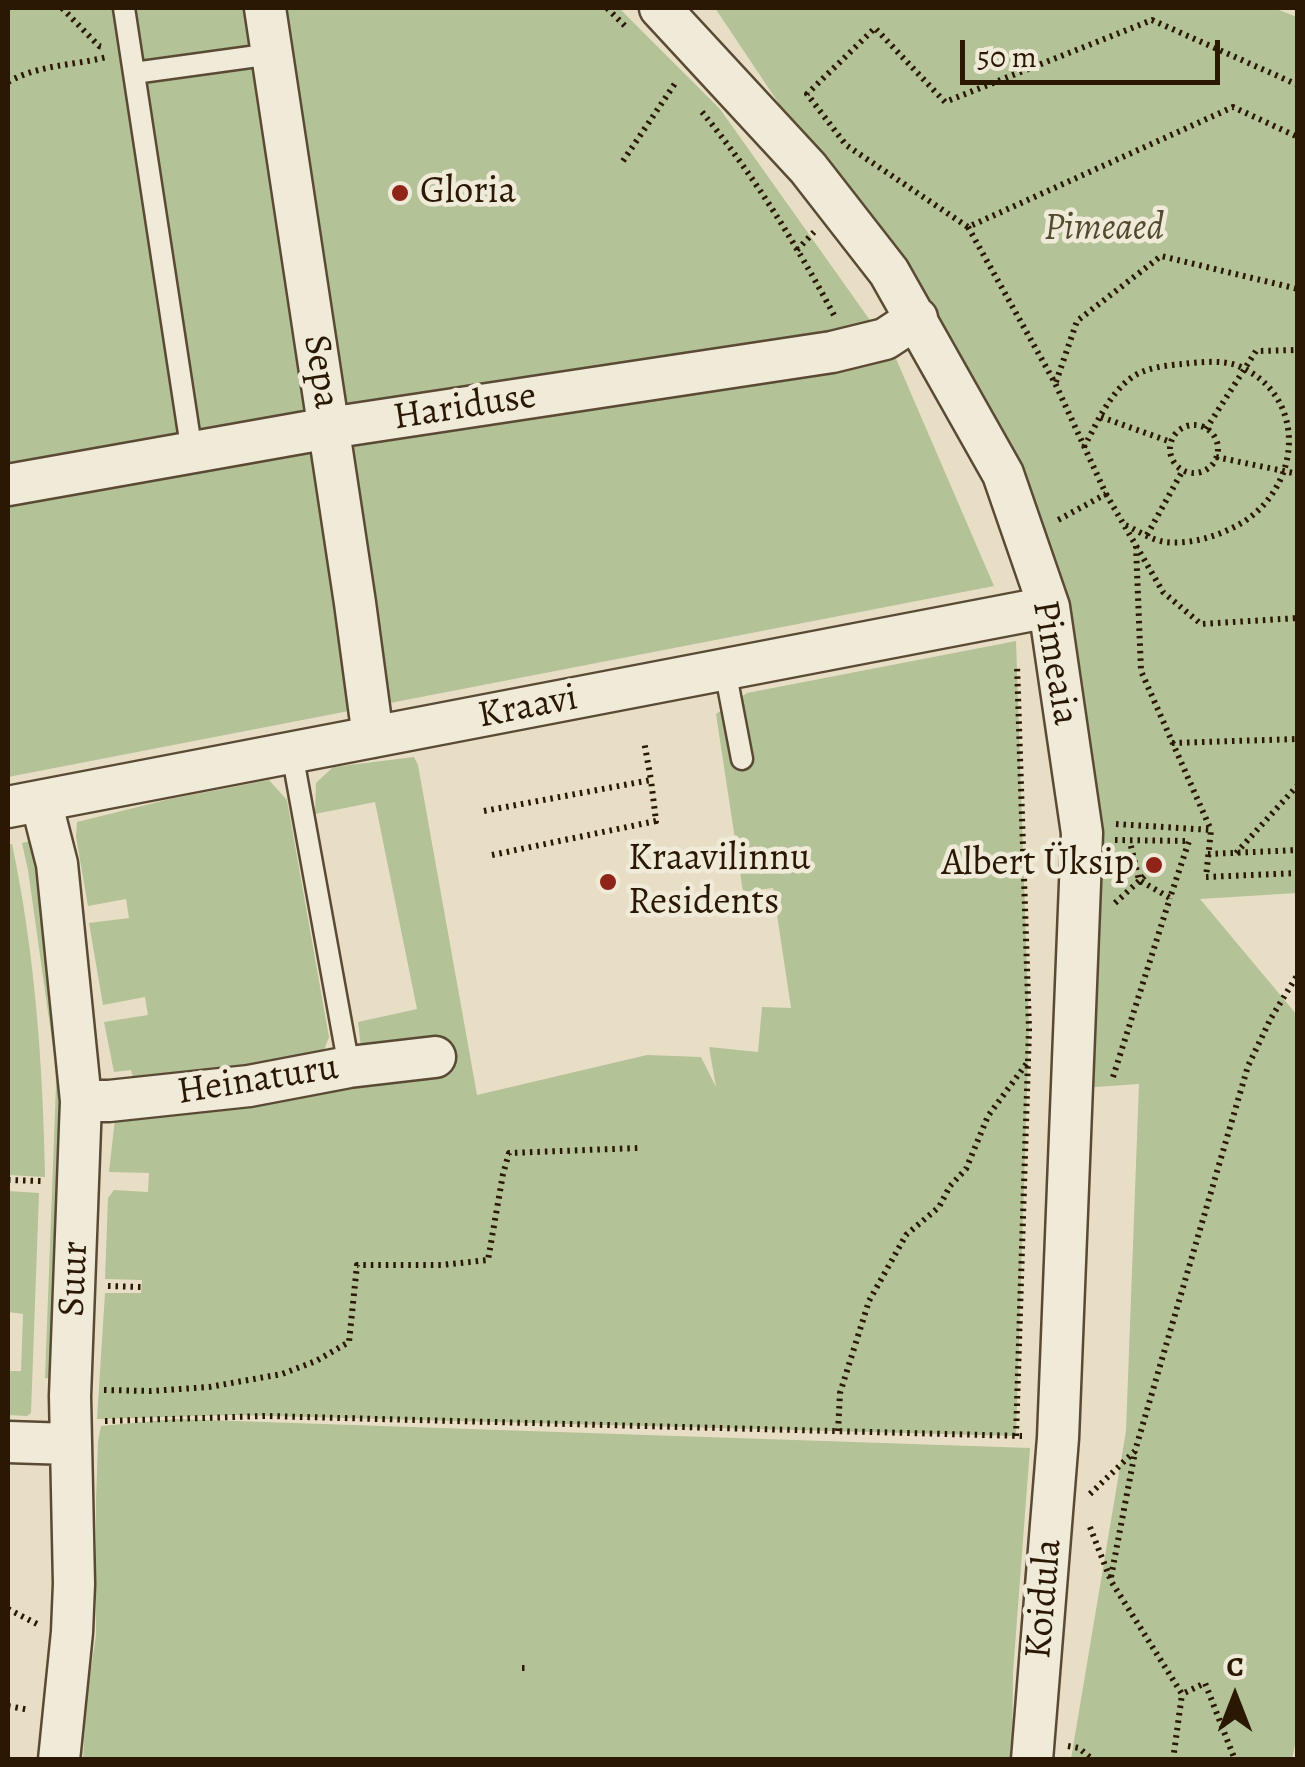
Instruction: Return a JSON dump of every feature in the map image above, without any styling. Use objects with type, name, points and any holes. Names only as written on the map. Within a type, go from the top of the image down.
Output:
[{"type":"street","name":"Sepa","points":[[265,8],[373,737]]},
{"type":"street","name":"Pimeaia","points":[[646,20],[808,168],[890,272],[1003,474],[1082,833],[1058,1438]]},
{"type":"street","name":"Hariduse","points":[[8,485],[329,428],[832,352],[885,339],[916,318]]},
{"type":"street","name":"Kraavi","points":[[24,804],[1032,610]]},
{"type":"street","name":"Suur","points":[[24,804],[57,864],[81,1101],[83,1433],[72,1632],[59,1760]]},
{"type":"street","name":"Heinaturu","points":[[81,1101],[248,1086],[348,1067],[434,1057]]},
{"type":"street","points":[[8,1442],[83,1433]]},
{"type":"street","name":"Koidula","points":[[1032,1760],[1058,1438]]},
{"type":"lane","points":[[124,8],[192,452]]},
{"type":"lane","points":[[134,74],[272,54]]},
{"type":"lane","points":[[725,670],[742,759]]},
{"type":"lane","points":[[292,753],[348,1067]]},
{"type":"path","points":[[62,8],[100,46],[131,51]]},
{"type":"path","points":[[607,8],[646,20]]},
{"type":"path","points":[[1298,85],[1152,20],[945,102],[875,28],[807,94],[846,144],[968,227],[1055,383],[1106,494],[1163,592],[1201,624],[1298,618]]},
{"type":"path","points":[[8,82],[26,72],[131,51]]},
{"type":"path","points":[[623,161],[676,82],[666,70]]},
{"type":"path","points":[[968,227],[1232,107],[1298,137]]},
{"type":"path","points":[[702,112],[768,202],[851,347]]},
{"type":"path","points":[[1055,383],[1077,321],[1161,256],[1298,289]]},
{"type":"path","points":[[1206,429],[1256,352],[1298,350]]},
{"type":"path","points":[[1084,447],[1112,397],[1134,376],[1169,365],[1202,361],[1235,365],[1262,378],[1281,396],[1292,416],[1296,440],[1288,473],[1274,496],[1226,533],[1193,541],[1162,542],[1123,524]]},
{"type":"path","points":[[1101,417],[1171,442]]},
{"type":"path","points":[[1192,425],[1206,429],[1216,440],[1216,457],[1203,471],[1187,472],[1170,455],[1171,442],[1177,432],[1192,425]]},
{"type":"path","points":[[1216,457],[1298,474]]},
{"type":"path","points":[[1148,535],[1183,470]]},
{"type":"path","points":[[1056,521],[1106,494]]},
{"type":"path","points":[[1136,546],[1141,671],[1210,830],[1206,877],[1298,873]]},
{"type":"path","points":[[1016,1436],[1030,1029],[1032,610]]},
{"type":"path","points":[[1172,743],[1298,739]]},
{"type":"path","points":[[492,855],[656,820],[644,742]]},
{"type":"path","points":[[484,811],[651,780]]},
{"type":"path","points":[[1236,853],[1298,785]]},
{"type":"path","points":[[1105,823],[1210,830]]},
{"type":"path","points":[[1113,1076],[1189,841],[1130,842],[1140,880],[1170,898]]},
{"type":"path","points":[[1208,854],[1298,850]]},
{"type":"path","points":[[1103,915],[1151,870]]},
{"type":"path","points":[[1110,1581],[1135,1451],[1248,1066],[1298,974]]},
{"type":"path","points":[[838,1431],[840,1392],[869,1301],[906,1235],[939,1207],[950,1186],[966,1169],[988,1116],[1028,1062]]},
{"type":"path","points":[[98,1390],[209,1388],[282,1374],[316,1361],[349,1342],[357,1266],[488,1260],[510,1153],[638,1148]]},
{"type":"path","points":[[8,1180],[50,1182]]},
{"type":"path","points":[[102,1286],[142,1287]]},
{"type":"path","points":[[83,1433],[266,1416],[1058,1438]]},
{"type":"path","points":[[1080,1503],[1135,1451]]},
{"type":"path","points":[[1086,1518],[1110,1581],[1182,1694],[1173,1760]]},
{"type":"path","points":[[8,1609],[42,1626]]},
{"type":"path","points":[[1182,1694],[1205,1683],[1235,1760]]},
{"type":"path","points":[[1079,1748],[1093,1760]]},
{"type":"green space","points":[[8,8],[619,8],[720,109],[894,354],[994,586],[8,777]]},
{"type":"green space","name":"Pimeaed","points":[[715,8],[1274,8],[1297,17],[1297,893],[1200,899],[1297,1015],[1298,1732],[1292,1759],[1071,1759],[1126,1431],[1139,1084],[1081,1088],[1057,600],[848,207]]},
{"type":"green space","points":[[1016,641],[1029,1029],[1016,1436],[233,1415],[97,1419],[105,1293],[141,1293],[142,1280],[105,1279],[108,1198],[114,1190],[148,1192],[149,1173],[109,1172],[115,1119],[361,1048],[358,1022],[417,1009],[375,802],[315,814],[316,783],[333,767],[414,757],[418,765],[477,1095],[647,1055],[701,1057],[716,1087],[709,1047],[758,1052],[762,1007],[791,1008],[773,888],[743,892],[716,714],[747,693]]},
{"type":"green space","points":[[269,780],[287,800],[329,1037],[321,1058],[135,1086],[131,1070],[114,1072],[104,1022],[148,1015],[145,997],[103,1005],[89,923],[129,918],[126,899],[88,906],[77,822]]},
{"type":"green space","points":[[31,841],[65,1066],[52,1379],[45,1378],[56,1085],[22,843]]},
{"type":"green space","points":[[8,844],[12,844],[20,885],[32,968],[45,1177],[8,1175]]},
{"type":"green space","points":[[8,1191],[39,1193],[31,1413],[27,1416],[8,1415],[8,1371],[21,1371],[23,1314],[8,1312]]},
{"type":"green space","points":[[176,1419],[1030,1448],[1013,1672],[1012,1759],[83,1760],[86,1701],[96,1635],[96,1501],[101,1426]]},
{"type":"place","name":"Gloria","points":[[400,193]]},
{"type":"place","name":"Albert Üksip","points":[[1154,865]]},
{"type":"place","name":"Kraavilinnu Residents","points":[[608,882]]}]
